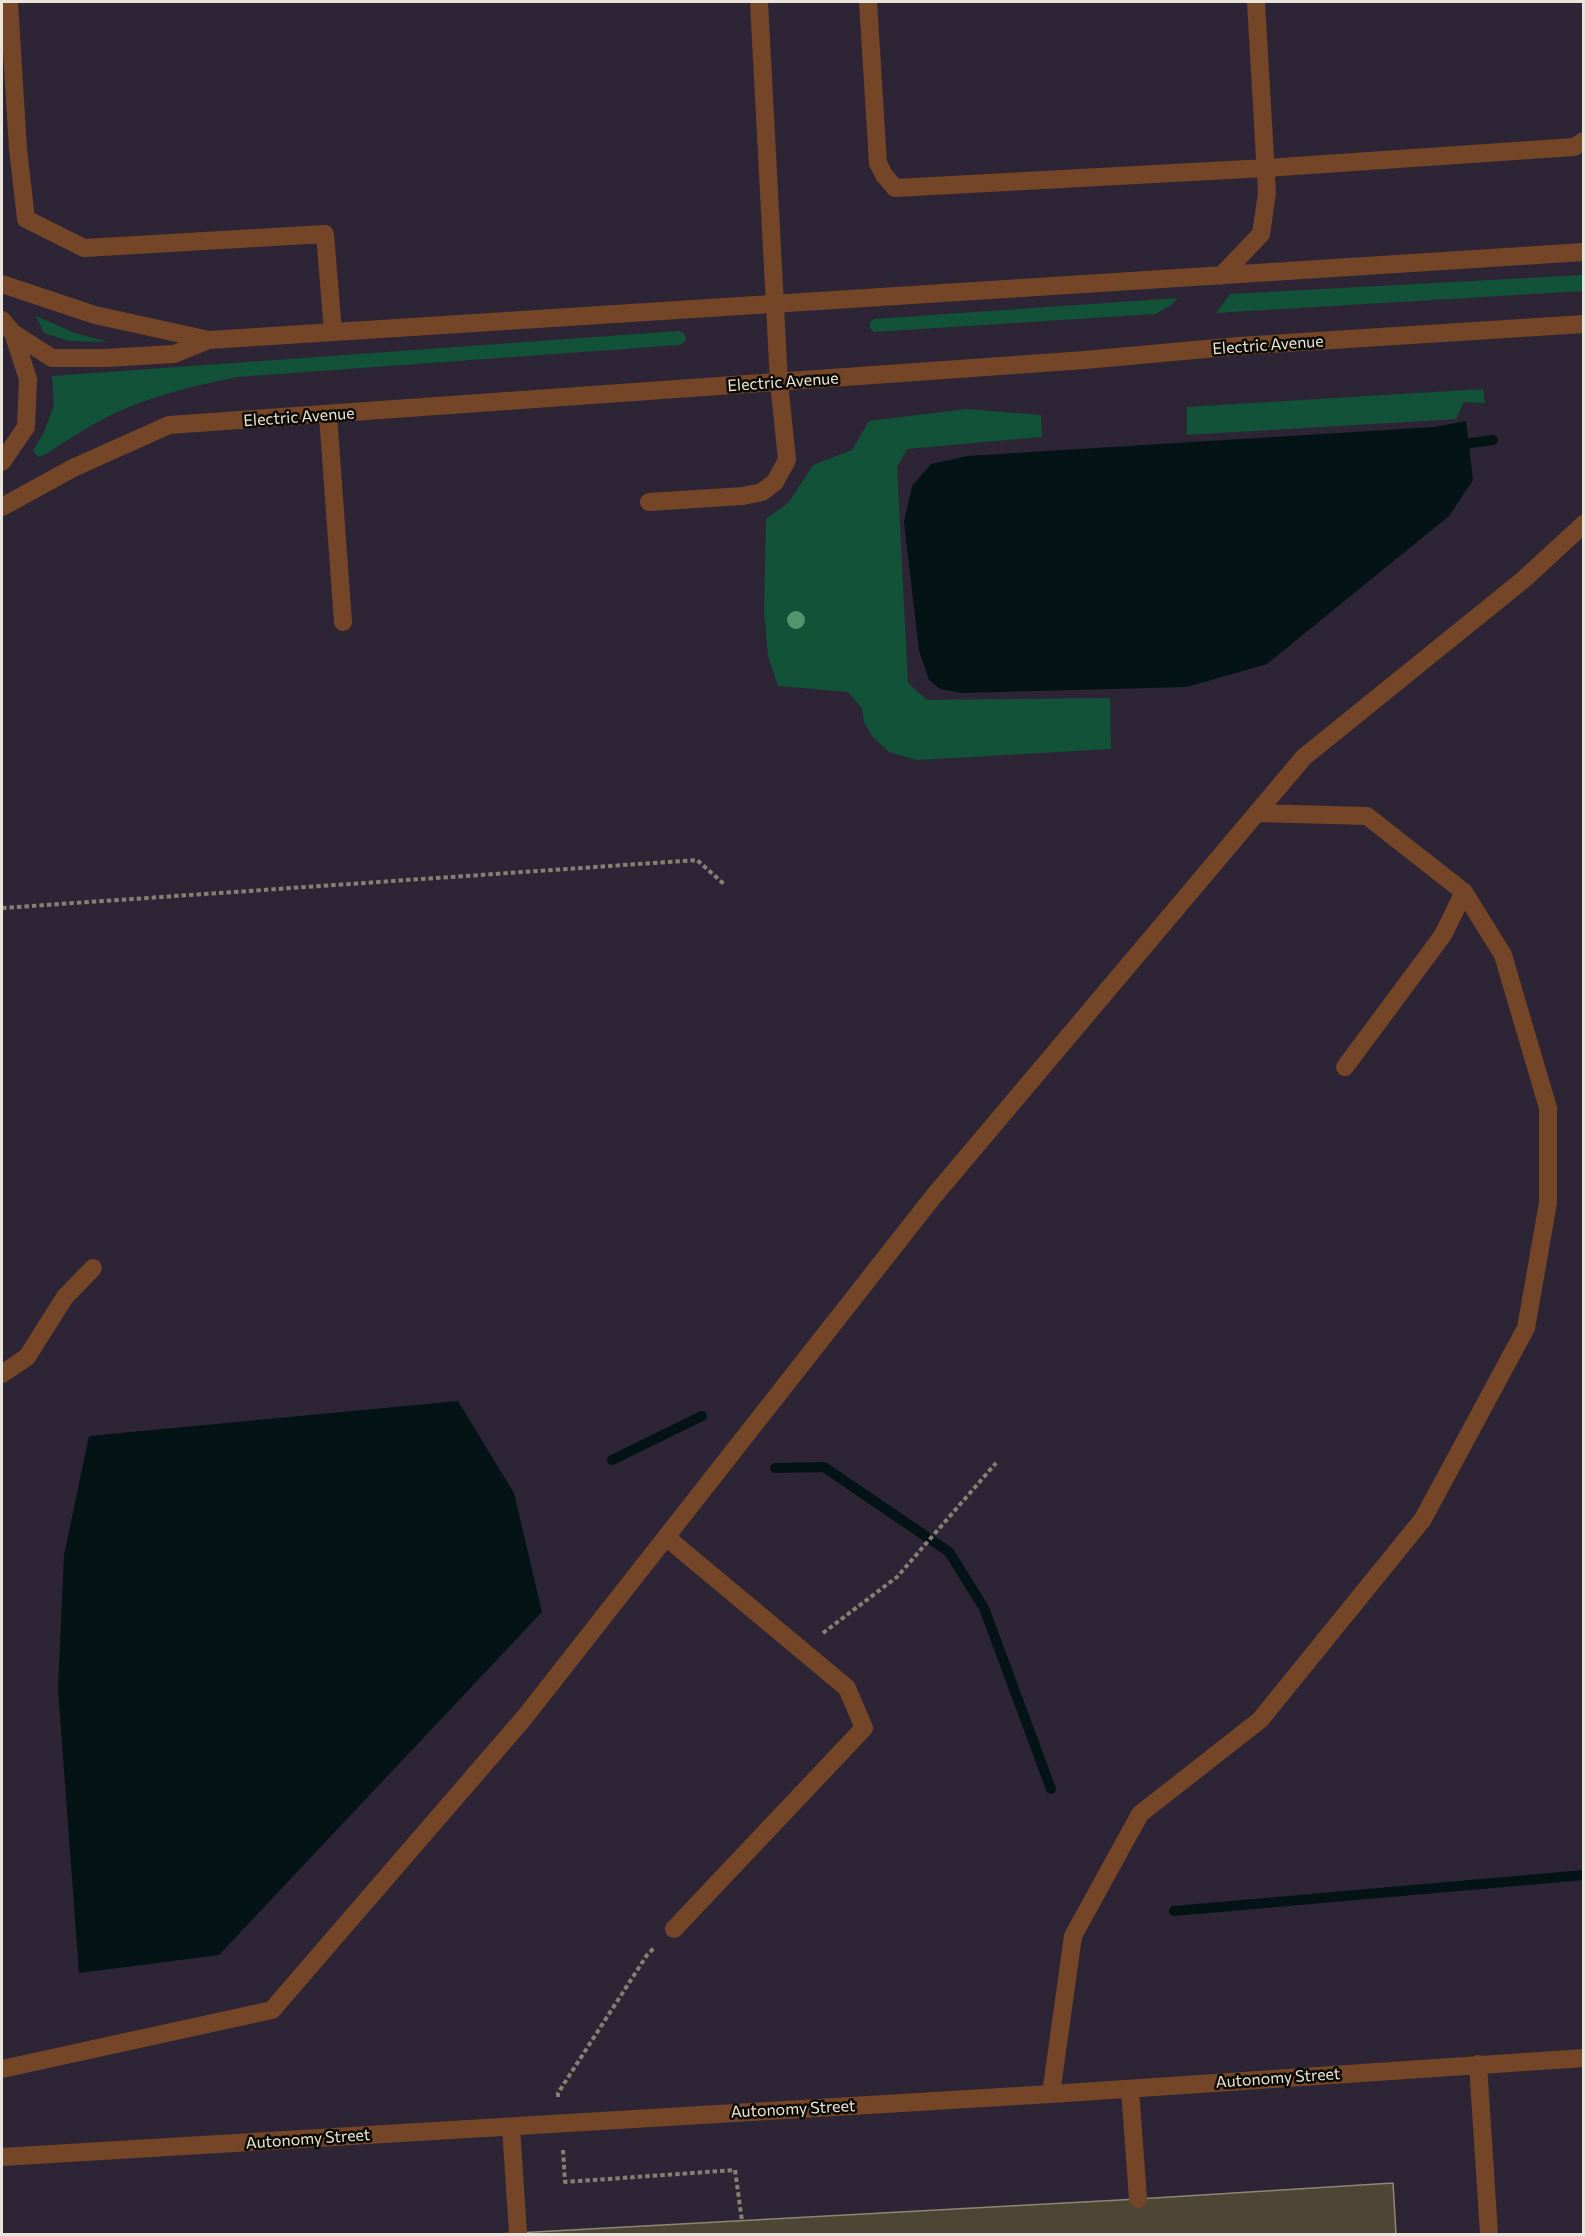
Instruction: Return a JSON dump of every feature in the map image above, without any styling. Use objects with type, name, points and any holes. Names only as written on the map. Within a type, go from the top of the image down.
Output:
[{"type":"street","points":[[9,2],[18,148],[26,219],[84,248],[325,234],[333,332]]},
{"type":"street","points":[[649,502],[743,496],[762,492],[775,482],[787,460],[779,382],[759,2]]},
{"type":"street","points":[[868,2],[878,163],[895,188],[1266,168],[1574,147],[1584,141]]},
{"type":"street","points":[[1221,276],[1261,234],[1267,193],[1256,2]]},
{"type":"street","points":[[2,284],[95,315],[209,340],[1584,252]]},
{"type":"street","name":"Electric Avenue","points":[[2,507],[74,468],[169,425],[1085,360],[1239,346],[1584,324]]},
{"type":"street","points":[[7,327],[52,358],[174,354],[209,340]]},
{"type":"street","points":[[2,462],[26,427],[28,379],[7,327]]},
{"type":"street","points":[[328,415],[343,622]]},
{"type":"street","points":[[2,2069],[272,2010],[524,1718],[933,1197],[1304,757],[1523,580],[1584,524]]},
{"type":"street","points":[[1051,2094],[1073,1936],[1140,1814],[1260,1720],[1423,1519],[1526,1328],[1548,1203],[1548,1108],[1503,955],[1464,892],[1367,816],[1257,813]]},
{"type":"street","points":[[1345,1067],[1443,934],[1464,892]]},
{"type":"street","points":[[2,1374],[27,1357],[65,1297],[93,1268]]},
{"type":"street","points":[[666,1537],[847,1688],[864,1728],[674,1929]]},
{"type":"street","name":"Autonomy Street","points":[[2,2157],[1051,2094],[1584,2058]]},
{"type":"street","points":[[1478,2064],[1489,2235]]},
{"type":"street","points":[[1130,2088],[1138,2199]]},
{"type":"street","points":[[511,2127],[518,2233]]},
{"type":"path","points":[[2,908],[697,860],[724,884]]},
{"type":"path","points":[[801,1649],[897,1577],[996,1463]]},
{"type":"shaded area","points":[[2,2],[1583,2],[1583,2234],[2,2234]]},
{"type":"shaded area","points":[[1466,421],[1473,480],[1449,516],[1267,664],[1187,687],[962,693],[940,689],[929,680],[919,651],[904,522],[912,486],[931,464],[967,456],[1434,427]]},
{"type":"shaded area","points":[[458,1401],[514,1493],[542,1612],[219,1955],[79,1973],[58,1689],[64,1555],[89,1436]]},
{"type":"green space","points":[[1583,275],[1583,291],[1216,313],[1230,294]]},
{"type":"green space","points":[[1178,298],[1155,314],[874,332],[870,328],[870,322],[874,319]]},
{"type":"green space","points":[[36,316],[75,333],[108,342],[69,341],[44,333]]},
{"type":"green space","points":[[679,331],[686,337],[685,342],[679,345],[237,377],[156,397],[101,420],[46,454],[38,457],[33,451],[44,432],[54,405],[52,376]]},
{"type":"green space","points":[[1483,389],[1485,403],[1464,402],[1456,419],[1187,435],[1187,407]]},
{"type":"green space","points":[[966,409],[1041,415],[1042,437],[907,449],[897,467],[908,683],[927,700],[1110,698],[1111,749],[917,760],[889,752],[872,736],[864,722],[862,708],[848,692],[778,686],[768,656],[764,612],[766,519],[789,502],[813,465],[852,450],[869,421]]},
{"type":"building","points":[[1393,2183],[1396,2234],[498,2234],[1138,2199]]},
{"type":"waterway","points":[[1455,445],[1493,440]]},
{"type":"waterway","points":[[612,1460],[702,1416]]},
{"type":"waterway","points":[[775,1468],[824,1467],[949,1552],[984,1608],[1051,1789]]},
{"type":"waterway","points":[[1174,1911],[1584,1875]]}]
